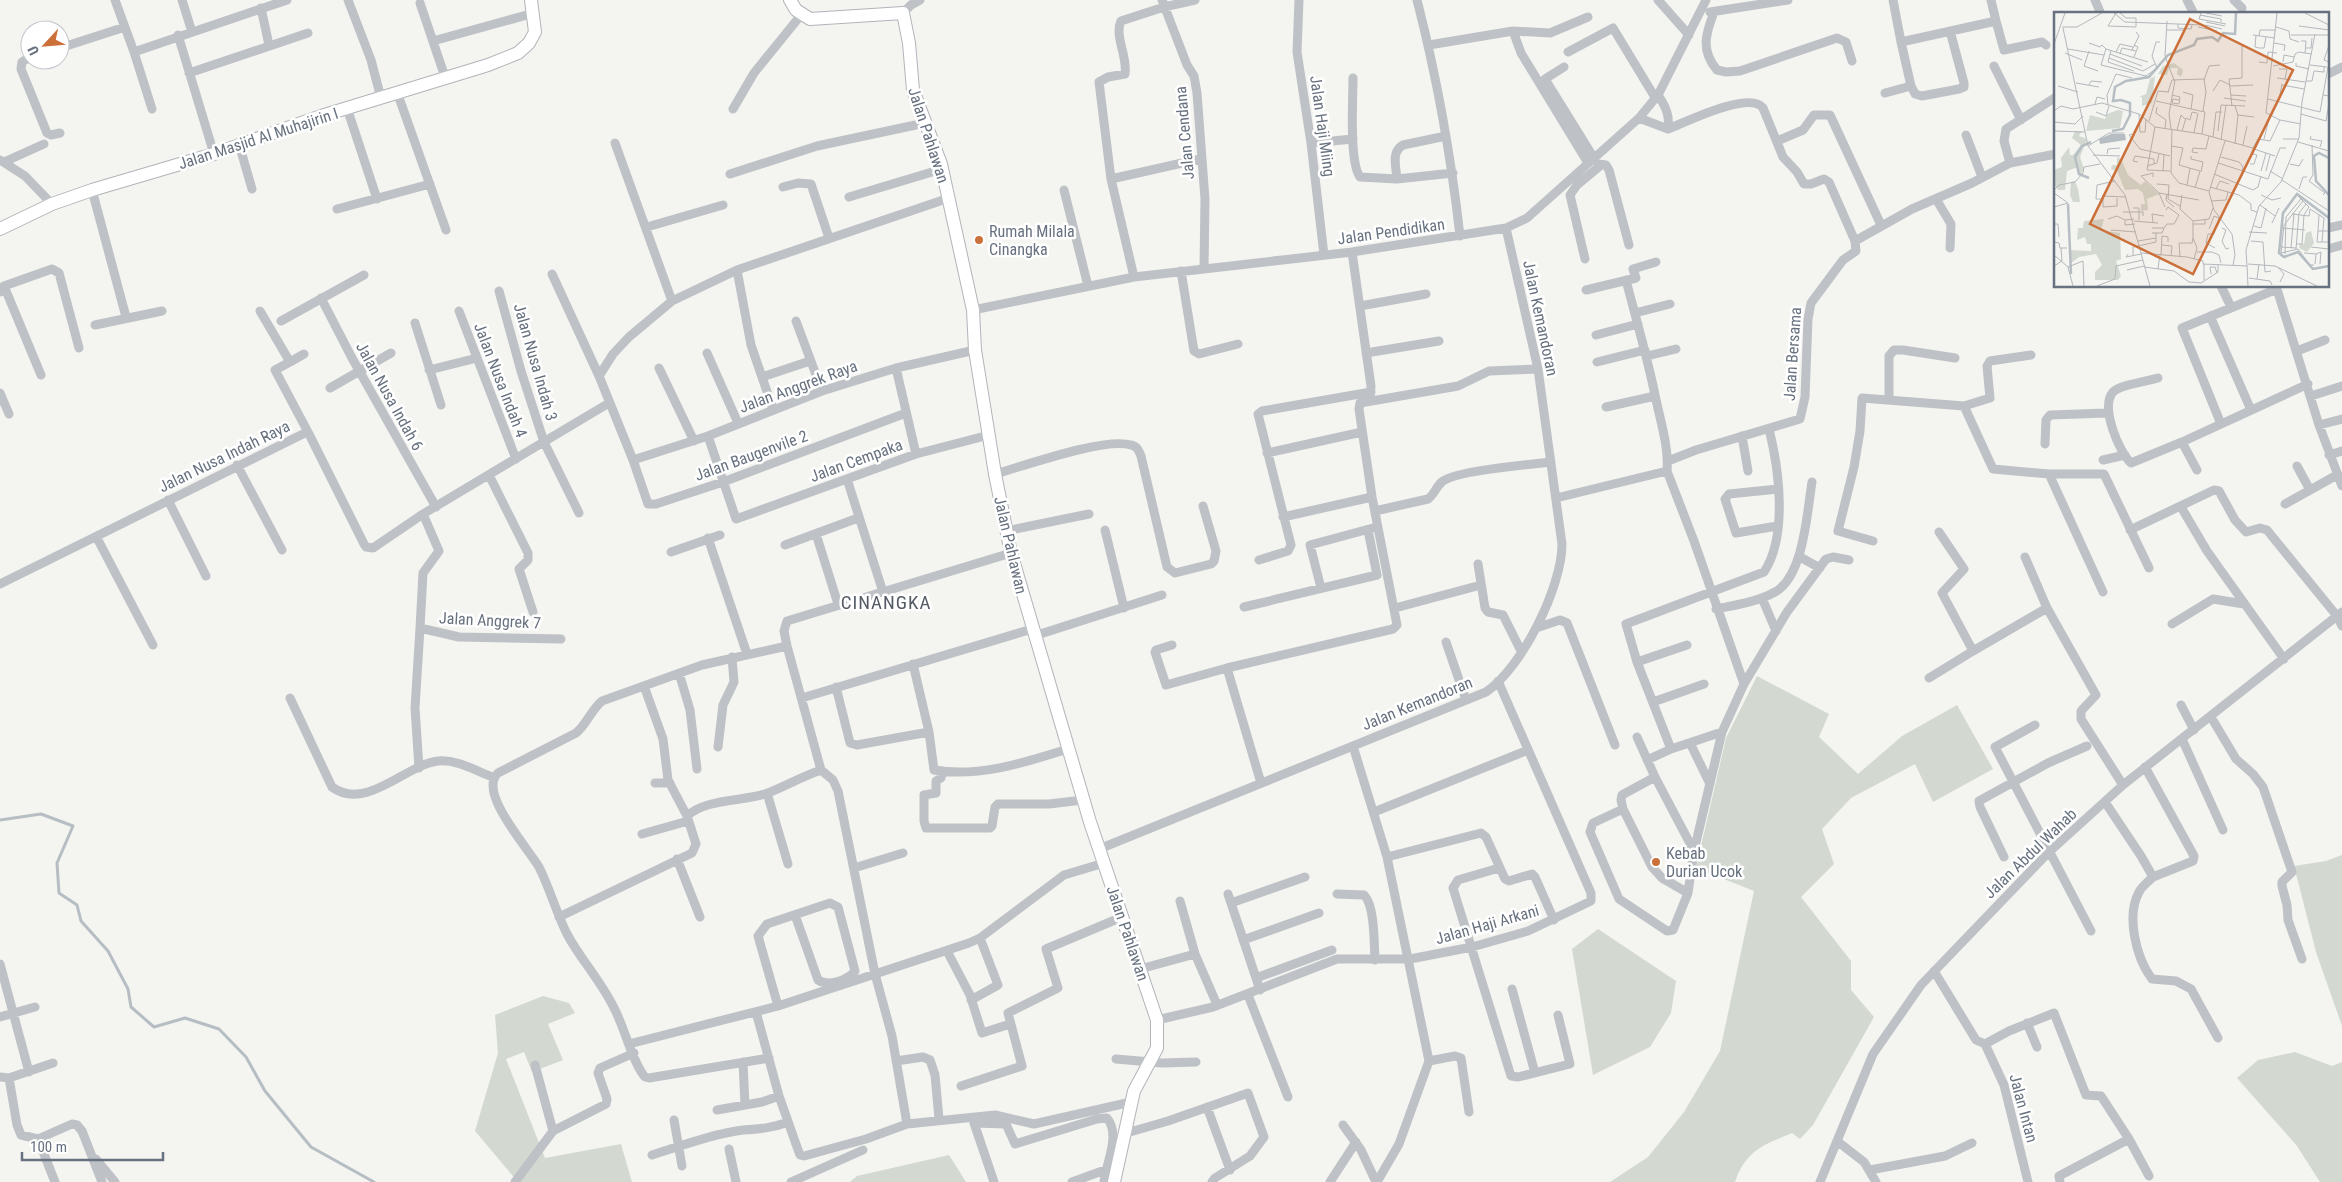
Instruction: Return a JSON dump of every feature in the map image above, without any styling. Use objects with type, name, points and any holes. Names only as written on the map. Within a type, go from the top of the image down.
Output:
[{"type":"street","points":[[115,0],[152,109]]},
{"type":"street","points":[[182,0],[192,32]]},
{"type":"street","points":[[134,52],[178,35],[287,0]]},
{"type":"street","points":[[348,0],[371,60],[381,98]]},
{"type":"street","points":[[790,0],[801,15],[810,19],[822,20],[908,6],[920,0]]},
{"type":"street","points":[[1134,277],[1111,179],[1104,135],[1099,82],[1108,77],[1125,74],[1126,64],[1120,28],[1121,21],[1163,3],[1195,0]]},
{"type":"street","name":"Jalan Haji Miing","points":[[1299,0],[1297,52],[1311,144],[1324,255]]},
{"type":"street","points":[[1417,0],[1429,45],[1453,173],[1460,236]]},
{"type":"street","points":[[1658,0],[1689,35]]},
{"type":"street","name":"Jalan Pendidikan","points":[[973,310],[1134,277],[1352,252],[1460,236],[1516,225],[1527,218],[1593,162],[1628,123],[1639,118],[1657,97],[1706,0]]},
{"type":"street","points":[[1700,14],[1788,0]]},
{"type":"street","points":[[1893,0],[1910,86],[1915,94],[1922,96],[1964,87],[1950,30]]},
{"type":"street","points":[[1991,0],[2004,50],[2042,42],[2046,44]]},
{"type":"street","points":[[2095,0],[2100,12]]},
{"type":"street","points":[[2187,0],[2193,12]]},
{"type":"street","points":[[2234,0],[2242,8]]},
{"type":"street","points":[[420,3],[445,77]]},
{"type":"street","name":"Jalan Cendana","points":[[1163,3],[1187,65],[1194,76],[1197,93],[1200,159],[1205,199],[1204,269]]},
{"type":"street","points":[[433,41],[532,6]]},
{"type":"street","name":"Jalan Masjid Al Muhajirin I","points":[[0,229],[52,204],[92,190],[214,154],[397,92],[488,66],[518,53],[530,43],[535,32],[532,6]]},
{"type":"street","name":"Jalan Pahlawan","points":[[908,6],[913,90],[942,169],[973,310],[975,350],[995,474],[1011,553],[1083,800],[1157,1020],[1158,1042],[1150,1062],[1134,1091],[1123,1134],[1114,1182]]},
{"type":"street","points":[[261,8],[269,45]]},
{"type":"street","points":[[1714,12],[1705,39],[1709,58],[1717,70],[1726,72],[1740,71],[1837,38],[1846,42],[1852,61]]},
{"type":"street","points":[[733,109],[754,73],[801,15]]},
{"type":"street","points":[[1429,45],[1473,36],[1514,32],[1550,34],[1588,17]]},
{"type":"street","points":[[1901,42],[1996,21]]},
{"type":"street","points":[[70,45],[125,27]]},
{"type":"street","points":[[1568,52],[1613,28],[1668,112],[1670,120],[1668,129]]},
{"type":"street","points":[[189,73],[308,32]]},
{"type":"street","points":[[1514,32],[1521,53],[1593,162],[1606,165],[1610,170],[1629,245]]},
{"type":"street","points":[[178,35],[214,154]]},
{"type":"street","points":[[1994,66],[2021,120]]},
{"type":"street","points":[[1564,67],[1545,79],[1593,162]]},
{"type":"street","points":[[2330,73],[2342,67]]},
{"type":"street","points":[[21,70],[48,132],[51,135],[60,133]]},
{"type":"street","points":[[1353,78],[1356,172],[1360,177],[1397,179],[1453,173]]},
{"type":"street","points":[[1885,92],[1910,86]]},
{"type":"street","points":[[397,92],[446,230]]},
{"type":"street","points":[[2010,163],[2003,134],[2006,129],[2054,98]]},
{"type":"street","points":[[1639,118],[1668,129],[1733,104],[1750,101],[1758,102],[1763,108],[1783,157],[1797,172],[1804,184],[1811,184],[1824,179],[1829,182],[1855,241]]},
{"type":"street","points":[[347,108],[377,199]]},
{"type":"street","points":[[1777,141],[1803,130],[1814,115],[1830,115],[1880,226]]},
{"type":"street","points":[[730,174],[818,146],[925,124]]},
{"type":"street","points":[[1397,179],[1395,156],[1398,148],[1446,136]]},
{"type":"street","points":[[1966,136],[1982,177]]},
{"type":"street","points":[[1311,144],[1354,139]]},
{"type":"street","points":[[615,143],[647,227],[672,301]]},
{"type":"street","points":[[2,161],[44,144]]},
{"type":"street","points":[[239,144],[252,189]]},
{"type":"street","name":"Jalan Bersama","points":[[1556,498],[1667,466],[1696,450],[1796,422],[1803,413],[1811,303],[1843,260],[1856,252],[1855,241],[1880,226],[2010,163],[2054,154]]},
{"type":"street","points":[[1111,179],[1200,159]]},
{"type":"street","points":[[2,161],[29,180],[52,204]]},
{"type":"street","points":[[1585,259],[1570,195],[1593,162]]},
{"type":"street","points":[[849,197],[942,169]]},
{"type":"street","points":[[784,187],[798,182],[811,184],[829,238]]},
{"type":"street","points":[[337,209],[430,184]]},
{"type":"street","points":[[92,190],[126,317]]},
{"type":"street","points":[[1064,190],[1088,286]]},
{"type":"street","points":[[599,376],[629,337],[672,301],[737,270],[949,198]]},
{"type":"street","points":[[1936,199],[1951,224],[1950,248]]},
{"type":"street","points":[[647,227],[723,205]]},
{"type":"street","name":"Jalan Kemandoran","points":[[1099,849],[1486,692],[1509,671],[1536,628],[1562,558],[1556,498],[1538,369],[1506,228]]},
{"type":"street","points":[[2330,249],[2342,245]]},
{"type":"street","points":[[1352,252],[1371,396]]},
{"type":"street","points":[[1586,290],[1636,278],[1633,268],[1656,262]]},
{"type":"street","points":[[41,375],[2,289],[52,269],[59,273],[80,348]]},
{"type":"street","points":[[737,270],[752,345],[773,409]]},
{"type":"street","points":[[1181,271],[1194,351],[1199,354],[1238,344]]},
{"type":"street","points":[[552,274],[599,376],[633,460]]},
{"type":"street","points":[[282,321],[364,275]]},
{"type":"street","points":[[1626,280],[1646,353],[1667,466],[1744,684]]},
{"type":"street","points":[[2222,288],[2231,307]]},
{"type":"street","points":[[2221,424],[2181,331],[2183,327],[2276,288],[2320,425],[2342,486]]},
{"type":"street","name":"Jalan Nusa Indah 3","points":[[499,290],[521,371],[544,442],[579,513]]},
{"type":"street","points":[[1360,306],[1426,294]]},
{"type":"street","name":"Jalan Nusa Indah 6","points":[[321,298],[359,371],[436,507]]},
{"type":"street","points":[[1635,313],[1670,304]]},
{"type":"street","points":[[95,325],[162,311]]},
{"type":"street","points":[[260,311],[290,362]]},
{"type":"street","name":"Jalan Nusa Indah 4","points":[[459,311],[516,459]]},
{"type":"street","points":[[2210,316],[2251,410]]},
{"type":"street","points":[[796,320],[822,391]]},
{"type":"street","points":[[415,323],[441,405]]},
{"type":"street","points":[[1596,335],[1638,324]]},
{"type":"street","points":[[2297,351],[2325,340]]},
{"type":"street","points":[[1366,353],[1438,341]]},
{"type":"street","points":[[1597,362],[1676,349]]},
{"type":"street","name":"Jalan Anggrek Raya","points":[[633,460],[708,436],[822,391],[896,368],[975,350]]},
{"type":"street","points":[[1889,400],[1889,356],[1894,350],[1955,358]]},
{"type":"street","points":[[330,388],[391,353]]},
{"type":"street","points":[[707,353],[738,423]]},
{"type":"street","points":[[304,354],[275,370],[309,434]]},
{"type":"street","points":[[1873,541],[1838,531],[1854,467],[1860,431],[1862,398],[1912,404],[1964,406],[1990,398],[1987,366],[1990,361],[2030,355]]},
{"type":"street","points":[[429,370],[477,358]]},
{"type":"street","points":[[762,377],[810,361]]},
{"type":"street","points":[[659,368],[694,441]]},
{"type":"street","points":[[896,368],[916,454]]},
{"type":"street","points":[[1259,560],[1288,551],[1291,544],[1258,414],[1262,411],[1458,386],[1490,371],[1538,369]]},
{"type":"street","points":[[2158,378],[2120,388],[2113,392],[2107,413],[2125,455],[2130,462],[2134,463],[2182,442],[2308,384]]},
{"type":"street","points":[[2311,396],[2342,386]]},
{"type":"street","points":[[0,393],[9,414]]},
{"type":"street","points":[[1172,645],[1155,651],[1166,685],[1227,668],[1393,629],[1397,625],[1372,496],[1362,432],[1360,404],[1371,396]]},
{"type":"street","points":[[1606,407],[1655,396]]},
{"type":"street","name":"Jalan Nusa Indah Raya","points":[[0,584],[97,538],[168,500],[301,434],[309,434],[366,547],[373,548],[423,514],[609,403]]},
{"type":"street","points":[[1964,406],[1993,469],[2049,474],[2104,474],[2149,568]]},
{"type":"street","name":"Jalan Baugenvile 2","points":[[633,460],[648,504],[656,504],[722,482],[906,413]]},
{"type":"street","points":[[2045,444],[2046,420],[2050,415],[2107,413]]},
{"type":"street","points":[[2320,425],[2342,418]]},
{"type":"street","points":[[1671,749],[1626,628],[1629,622],[1764,572],[1771,555],[1777,526],[1778,489],[1775,452],[1769,429]]},
{"type":"street","points":[[1267,453],[1362,432]]},
{"type":"street","name":"Jalan Cempaka","points":[[722,482],[736,519],[916,454],[989,435]]},
{"type":"street","points":[[708,436],[722,482]]},
{"type":"street","points":[[1742,436],[1748,471]]},
{"type":"street","points":[[2182,442],[2196,470]]},
{"type":"street","points":[[995,474],[1079,450],[1102,445],[1131,444],[1141,456],[1167,566],[1175,573],[1211,564],[1214,560],[1216,551],[1204,506]]},
{"type":"street","points":[[2330,454],[2342,451]]},
{"type":"street","points":[[2103,460],[2125,455]]},
{"type":"street","points":[[1375,511],[1428,499],[1433,496],[1438,484],[1456,476],[1551,462]]},
{"type":"street","points":[[237,465],[282,550]]},
{"type":"street","points":[[2297,466],[2310,490]]},
{"type":"street","points":[[2049,474],[2104,592]]},
{"type":"street","points":[[489,475],[528,553],[528,560],[520,569],[533,612]]},
{"type":"street","points":[[2285,504],[2337,475]]},
{"type":"street","points":[[847,479],[883,592]]},
{"type":"street","points":[[1716,609],[1762,598],[1783,586],[1800,557],[1812,482]]},
{"type":"street","points":[[1736,533],[1725,499],[1726,495],[1778,489]]},
{"type":"street","points":[[2130,530],[2214,490],[2219,491],[2239,526],[2249,533],[2260,528],[2267,530],[2339,614],[2342,626]]},
{"type":"street","points":[[1283,517],[1372,496]]},
{"type":"street","points":[[168,500],[206,576]]},
{"type":"street","points":[[2181,507],[2207,551],[2284,659]]},
{"type":"street","name":"Jalan Anggrek 7","points":[[423,514],[439,551],[423,573],[420,628],[460,637],[561,639]]},
{"type":"street","points":[[1006,531],[1090,514]]},
{"type":"street","points":[[785,545],[858,518]]},
{"type":"street","points":[[1726,535],[1777,526]]},
{"type":"street","points":[[1321,588],[1310,545],[1378,527]]},
{"type":"street","points":[[1105,530],[1124,608]]},
{"type":"street","points":[[1244,607],[1377,575],[1368,530]]},
{"type":"street","points":[[1939,532],[1964,569],[1942,593],[1973,651]]},
{"type":"street","points":[[816,534],[838,604]]},
{"type":"street","points":[[671,552],[720,535]]},
{"type":"street","points":[[97,538],[153,645]]},
{"type":"street","points":[[708,538],[747,654]]},
{"type":"street","points":[[907,1124],[892,1036],[875,974],[838,791],[833,780],[821,770],[784,631],[786,621],[1011,553]]},
{"type":"street","points":[[1800,557],[1820,568]]},
{"type":"street","points":[[1623,809],[1593,823],[1590,832],[1618,899],[1670,931],[1674,928],[1682,913],[1688,893],[1694,851],[1722,732],[1744,684],[1776,631],[1820,568],[1830,558],[1849,560]]},
{"type":"street","points":[[2025,558],[2047,608],[2096,695],[2079,715],[2123,785]]},
{"type":"street","points":[[1478,564],[1486,610],[1502,615],[1521,651]]},
{"type":"street","points":[[1394,608],[1481,585]]},
{"type":"street","points":[[802,698],[913,664],[1033,633],[1162,596]]},
{"type":"street","points":[[1762,598],[1776,631]]},
{"type":"street","points":[[2172,624],[2213,599],[2244,604]]},
{"type":"street","points":[[1930,678],[2047,608]]},
{"type":"street","name":"Jalan Abdul Wahab","points":[[1820,1182],[1876,1048],[1909,1001],[1934,971],[2048,853],[2123,785],[2339,614]]},
{"type":"street","points":[[1536,628],[1560,620],[1567,623],[1615,745]]},
{"type":"street","points":[[420,628],[415,708],[420,768]]},
{"type":"street","points":[[1446,642],[1466,700]]},
{"type":"street","points":[[1638,662],[1687,645]]},
{"type":"street","points":[[290,698],[332,787],[339,792],[363,793],[436,761],[453,761],[493,777],[576,733],[585,726],[597,706],[602,702],[679,672],[732,657],[787,646]]},
{"type":"street","points":[[718,747],[722,706],[734,682],[732,657]]},
{"type":"street","points":[[913,664],[929,732],[932,768],[943,771],[986,770],[1068,749]]},
{"type":"street","points":[[1227,668],[1262,783]]},
{"type":"street","points":[[679,672],[690,710],[697,769]]},
{"type":"street","name":"Jalan Haji Arkani","points":[[1157,1020],[1200,1012],[1248,995],[1327,961],[1346,958],[1375,960],[1410,959],[1472,947],[1528,931],[1591,901],[1592,896],[1498,681]]},
{"type":"street","points":[[1653,702],[1704,684]]},
{"type":"street","points":[[559,916],[692,853],[696,848],[687,818],[670,783],[663,739],[644,686]]},
{"type":"street","points":[[836,687],[850,743],[853,745],[929,732]]},
{"type":"street","points":[[2181,705],[2194,730]]},
{"type":"street","points":[[2211,717],[2236,759],[2254,774],[2267,797],[2292,872],[2282,882],[2282,886],[2288,905],[2288,920],[2302,959]]},
{"type":"street","points":[[2035,725],[1996,745],[2048,853],[2090,931]]},
{"type":"street","points":[[1647,760],[1671,749],[1722,732]]},
{"type":"street","points":[[1637,737],[1654,777],[1694,851]]},
{"type":"street","points":[[2182,739],[2223,830]]},
{"type":"street","points":[[1690,743],[1710,784]]},
{"type":"street","points":[[1352,746],[1387,857],[1410,959],[1429,1061],[1399,1144],[1377,1182]]},
{"type":"street","points":[[2004,856],[1979,803],[1982,799],[2087,746]]},
{"type":"street","points":[[1374,812],[1528,750]]},
{"type":"street","points":[[2145,767],[2194,856],[2193,862],[2153,877],[2140,890],[2133,916],[2138,944],[2145,966],[2152,979],[2176,981],[2191,989],[2218,1038]]},
{"type":"street","points":[[642,834],[687,818],[711,805],[767,793],[821,770]]},
{"type":"street","points":[[943,771],[942,778],[936,781],[936,793],[924,795],[924,821],[926,828],[990,828],[995,807],[998,804],[1049,804],[1083,800]]},
{"type":"street","points":[[493,777],[492,791],[500,809],[533,857],[545,879],[568,936],[610,1000],[642,1074],[649,1078],[768,1058]]},
{"type":"street","points":[[1654,777],[1622,795],[1623,809],[1652,867],[1662,878],[1688,893]]},
{"type":"street","points":[[655,783],[670,783]]},
{"type":"street","points":[[767,793],[788,864]]},
{"type":"street","points":[[2105,802],[2142,856],[2153,877]]},
{"type":"street","points":[[1387,857],[1481,833],[1486,837],[1505,879],[1509,881],[1532,874],[1554,920]]},
{"type":"street","points":[[854,868],[903,854]]},
{"type":"street","points":[[677,859],[700,917]]},
{"type":"street","points":[[630,1044],[778,1006],[947,951],[980,938],[1064,875],[1104,862]]},
{"type":"street","points":[[1499,868],[1458,880],[1453,885],[1510,1074],[1514,1077],[1570,1064],[1558,1015]]},
{"type":"street","points":[[1260,990],[1230,898],[1304,877]]},
{"type":"street","points":[[1337,894],[1366,895],[1372,917],[1375,960]]},
{"type":"street","points":[[1180,901],[1195,954],[1215,1000]]},
{"type":"street","points":[[778,1006],[758,936],[767,924],[830,903],[838,906],[855,969],[854,974],[829,983],[818,980],[795,915]]},
{"type":"street","points":[[1243,940],[1319,913]]},
{"type":"street","points":[[961,1086],[1022,1066],[1008,1016],[1010,1010],[1058,988],[1046,949],[1122,917]]},
{"type":"street","points":[[971,1000],[998,985],[980,938]]},
{"type":"street","points":[[1256,978],[1332,950]]},
{"type":"street","points":[[947,951],[971,1000],[982,1033],[1010,1024]]},
{"type":"street","points":[[1140,969],[1195,954]]},
{"type":"street","points":[[0,964],[28,1072]]},
{"type":"street","name":"Jalan Intan","points":[[1934,971],[1976,1040],[1986,1044],[2004,1085],[2028,1182]]},
{"type":"street","points":[[1512,989],[1535,1073]]},
{"type":"street","points":[[1248,995],[1288,1097]]},
{"type":"street","points":[[0,1017],[35,1007]]},
{"type":"street","points":[[756,1012],[779,1096],[800,1154],[804,1156],[853,1143],[907,1124],[939,1119],[995,1115],[1034,1124],[1131,1102]]},
{"type":"street","points":[[1986,1044],[2027,1023],[2054,1014],[2086,1095],[2100,1096],[2129,1139],[2149,1176]]},
{"type":"street","points":[[2027,1023],[2037,1047]]},
{"type":"street","points":[[515,1182],[553,1131],[604,1106],[607,1099],[599,1070],[603,1065],[634,1053]]},
{"type":"street","points":[[1429,1061],[1455,1056],[1461,1058],[1469,1112]]},
{"type":"street","points":[[896,1061],[923,1057],[930,1060],[935,1075],[939,1119]]},
{"type":"street","points":[[1116,1059],[1150,1062],[1196,1062]]},
{"type":"street","points":[[743,1062],[745,1104]]},
{"type":"street","points":[[53,1063],[5,1078],[17,1125],[21,1134],[38,1138],[72,1124],[77,1126],[82,1131],[102,1182]]},
{"type":"street","points":[[535,1065],[553,1131]]},
{"type":"street","points":[[1123,1134],[1248,1093],[1261,1127],[1263,1139],[1250,1156],[1215,1178],[1212,1182]]},
{"type":"street","points":[[717,1110],[779,1096]]},
{"type":"street","points":[[1207,1107],[1230,1170]]},
{"type":"street","points":[[994,1182],[974,1123],[1006,1124],[1015,1144],[1097,1119],[1107,1118],[1112,1125],[1112,1141],[1104,1182]]},
{"type":"street","points":[[674,1120],[682,1166]]},
{"type":"street","points":[[652,1155],[679,1146],[744,1130],[771,1128],[788,1122]]},
{"type":"street","points":[[1343,1125],[1356,1142],[1377,1182]]},
{"type":"street","points":[[38,1138],[55,1182]]},
{"type":"street","points":[[2060,1182],[2059,1176],[2129,1139]]},
{"type":"street","points":[[1837,1141],[1870,1170],[1876,1182]]},
{"type":"street","points":[[1330,1182],[1356,1142]]},
{"type":"street","points":[[791,1182],[859,1152],[853,1143]]},
{"type":"street","points":[[1870,1170],[1945,1156],[1972,1143]]},
{"type":"street","points":[[729,1149],[736,1182]]},
{"type":"street","points":[[90,1152],[115,1182]]},
{"type":"street","points":[[1072,1182],[1105,1170]]},
{"type":"shaded area","points":[[1757,676],[1829,714],[1819,737],[1858,774],[1902,736],[1957,705],[1993,769],[1933,802],[1915,764],[1851,798],[1822,829],[1834,864],[1801,897],[1851,961],[1851,990],[1874,1017],[1813,1125],[1800,1139],[1792,1133],[1757,1150],[1739,1171],[1735,1182],[1610,1182],[1648,1157],[1684,1112],[1720,1051],[1754,891],[1696,868],[1726,738]]},
{"type":"shaded area","points":[[2342,855],[2342,1026],[2316,952],[2294,866],[2326,861]]},
{"type":"shaded area","points":[[1598,929],[1676,981],[1671,1013],[1650,1047],[1593,1075],[1572,949]]},
{"type":"shaded area","points":[[543,996],[569,1003],[575,1013],[548,1024],[563,1060],[532,1072],[524,1052],[506,1059],[545,1158],[621,1144],[632,1182],[518,1182],[475,1131],[498,1053],[495,1015]]},
{"type":"shaded area","points":[[2295,1052],[2332,1066],[2342,1062],[2342,1182],[2320,1182],[2297,1146],[2237,1078],[2258,1060]]},
{"type":"shaded area","points":[[949,1155],[966,1182],[850,1182],[857,1176]]},
{"type":"waterway","points":[[0,820],[41,814],[73,826],[57,863],[59,893],[77,905],[81,921],[108,951],[128,989],[131,1007],[154,1027],[185,1018],[219,1029],[246,1057],[265,1091],[311,1147],[374,1182]]},
{"type":"place","name":"Rumah Milala Cinangka","points":[[979,240]]},
{"type":"place","name":"Kebab Durian Ucok","points":[[1656,862]]},
{"type":"district","name":"CINANGKA","points":[[886,602]]}]
